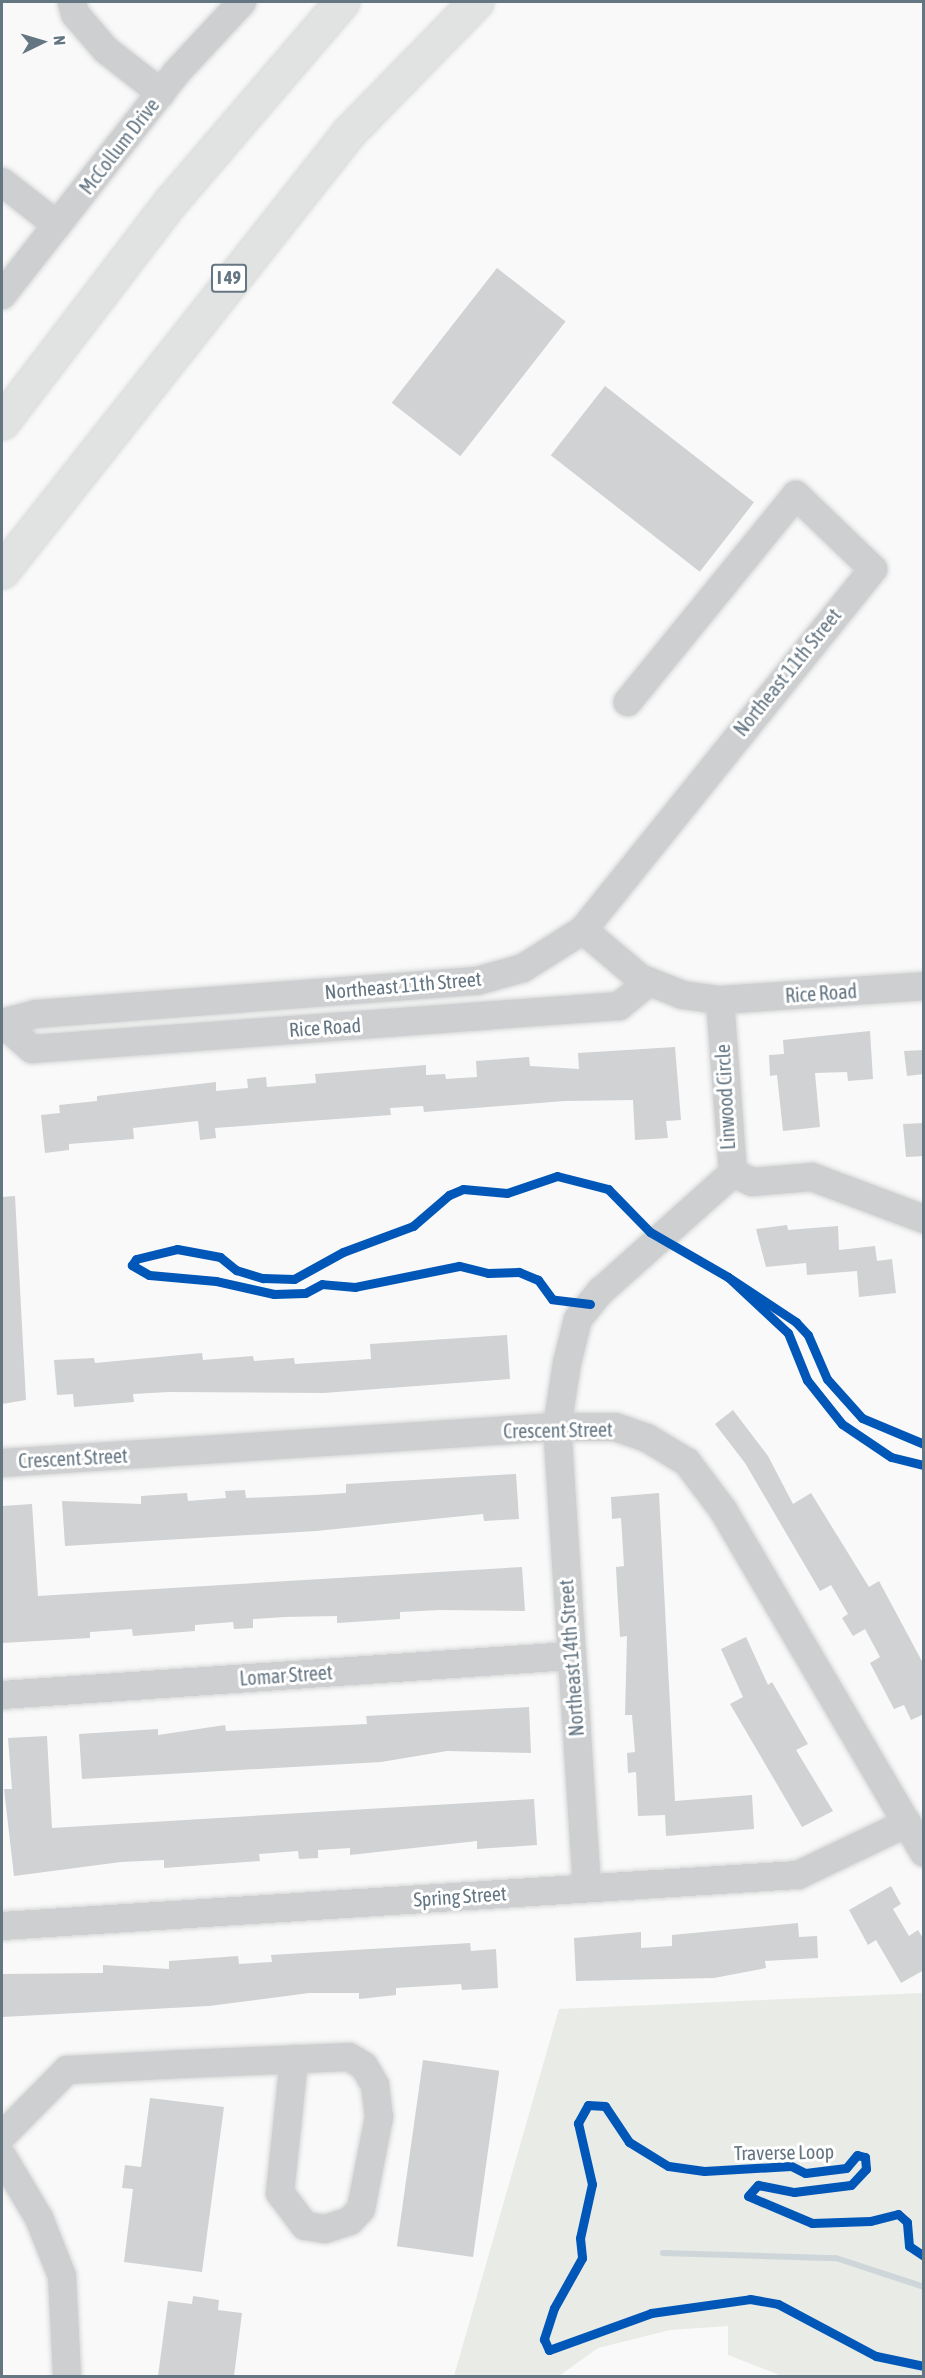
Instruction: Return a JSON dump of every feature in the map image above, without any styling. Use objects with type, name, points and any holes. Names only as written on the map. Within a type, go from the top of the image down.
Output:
[{"type":"highway","points":[[2,422],[172,200],[342,2]]},
{"type":"highway","name":"I 49","points":[[2,571],[349,132],[476,2]]},
{"type":"street","points":[[72,2],[75,14],[106,50],[160,93]]},
{"type":"street","name":"McCollum Drive","points":[[2,295],[160,93],[242,2]]},
{"type":"street","points":[[2,182],[57,225]]},
{"type":"street","name":"Northeast 11th Street","points":[[2,1023],[36,1014],[477,981],[523,968],[583,930],[873,569],[796,495],[628,702]]},
{"type":"street","name":"Rice Road","points":[[583,930],[649,982],[720,1000],[924,986]]},
{"type":"street","name":"Rice Road","points":[[2,1023],[32,1049],[619,1006],[649,982]]},
{"type":"street","name":"Linwood Circle","points":[[720,1000],[733,1173],[752,1182],[812,1177],[924,1219]]},
{"type":"street","name":"Northeast 14th Street","points":[[587,1888],[570,1656],[557,1427],[578,1319],[626,1264],[733,1173]]},
{"type":"street","name":"Crescent Street","points":[[2,1463],[557,1427],[615,1427],[647,1438],[687,1462],[723,1510],[924,1852]]},
{"type":"street","name":"Lomar Street","points":[[2,1695],[570,1656]]},
{"type":"street","name":"Spring Street","points":[[2,1926],[798,1875],[907,1823]]},
{"type":"street","points":[[2,2136],[67,2070],[184,2064],[294,2059],[349,2057],[364,2066],[375,2085],[379,2117],[361,2209],[350,2222],[325,2229],[305,2226],[280,2193],[294,2059]]},
{"type":"street","points":[[2,2156],[39,2218],[62,2276],[67,2376]]},
{"type":"shaded area","points":[[923,1993],[923,2376],[782,2376],[728,2355],[728,2326],[670,2330],[598,2348],[559,2376],[454,2376],[559,2009]]},
{"type":"building","points":[[497,268],[566,322],[460,456],[392,403]]},
{"type":"building","points":[[605,386],[754,502],[700,572],[551,455]]},
{"type":"building","points":[[870,1031],[873,1079],[848,1081],[847,1072],[815,1073],[820,1127],[783,1131],[777,1075],[770,1076],[769,1055],[784,1054],[783,1040]]},
{"type":"building","points":[[675,1047],[681,1120],[666,1121],[668,1138],[635,1140],[633,1100],[564,1101],[424,1112],[423,1106],[390,1108],[391,1115],[215,1128],[216,1138],[200,1140],[198,1121],[133,1128],[134,1139],[69,1144],[69,1150],[45,1153],[41,1115],[60,1113],[59,1105],[97,1101],[97,1096],[216,1082],[216,1091],[248,1088],[247,1079],[266,1077],[267,1087],[316,1083],[315,1074],[426,1065],[426,1075],[445,1074],[446,1079],[477,1077],[476,1061],[529,1057],[530,1066],[579,1069],[578,1053]]},
{"type":"building","points":[[924,1050],[924,1074],[907,1076],[904,1051]]},
{"type":"building","points":[[924,1123],[924,1156],[906,1157],[903,1124]]},
{"type":"building","points":[[15,1196],[26,1400],[2,1404],[2,1197]]},
{"type":"building","points":[[787,1225],[788,1230],[838,1226],[839,1250],[875,1246],[877,1261],[892,1259],[896,1293],[859,1297],[857,1271],[807,1275],[806,1263],[766,1267],[756,1229]]},
{"type":"building","points":[[507,1335],[510,1379],[323,1393],[169,1392],[133,1394],[134,1402],[74,1407],[73,1394],[57,1395],[54,1360],[94,1358],[95,1363],[202,1353],[203,1360],[253,1356],[254,1361],[294,1358],[295,1364],[371,1359],[370,1344]]},
{"type":"building","points":[[733,1410],[768,1456],[793,1504],[811,1493],[869,1587],[879,1581],[924,1665],[924,1714],[911,1720],[904,1705],[894,1709],[870,1663],[880,1657],[865,1629],[853,1636],[842,1618],[848,1614],[831,1585],[820,1591],[745,1463],[715,1424]]},
{"type":"building","points":[[516,1474],[519,1519],[484,1521],[483,1514],[316,1531],[65,1546],[62,1501],[141,1504],[141,1496],[187,1493],[188,1501],[226,1498],[225,1491],[245,1490],[246,1498],[314,1495],[346,1493],[346,1484]]},
{"type":"building","points":[[659,1493],[675,1801],[752,1795],[754,1829],[666,1836],[665,1815],[638,1816],[636,1772],[628,1773],[627,1753],[635,1752],[632,1715],[625,1715],[627,1636],[620,1637],[617,1587],[616,1567],[624,1566],[621,1518],[612,1519],[611,1497]]},
{"type":"building","points":[[32,1504],[38,1596],[522,1567],[525,1611],[400,1612],[400,1619],[337,1623],[337,1616],[285,1617],[253,1619],[253,1628],[234,1629],[233,1622],[195,1625],[195,1631],[133,1636],[132,1629],[90,1632],[90,1638],[2,1643],[2,1506]]},
{"type":"building","points":[[746,1637],[768,1685],[772,1682],[808,1744],[796,1750],[833,1811],[802,1827],[730,1704],[743,1697],[721,1649]]},
{"type":"building","points":[[529,1707],[531,1753],[447,1751],[381,1762],[82,1779],[79,1734],[158,1729],[158,1735],[225,1725],[226,1731],[367,1724],[366,1716]]},
{"type":"building","points":[[47,1736],[52,1828],[534,1799],[537,1845],[477,1849],[477,1841],[350,1855],[350,1848],[318,1850],[318,1858],[299,1859],[298,1851],[259,1854],[260,1861],[164,1868],[164,1860],[121,1862],[14,1876],[4,1789],[12,1789],[8,1738]]},
{"type":"building","points":[[891,1886],[901,1904],[893,1909],[909,1936],[918,1930],[924,1940],[924,1970],[901,1983],[876,1940],[868,1945],[849,1910]]},
{"type":"building","points":[[798,1923],[799,1937],[817,1936],[818,1958],[765,1961],[766,1968],[714,1978],[576,1981],[574,1938],[641,1932],[641,1948],[672,1946],[672,1935]]},
{"type":"building","points":[[470,1943],[471,1951],[496,1949],[498,1988],[462,1990],[461,1984],[396,1988],[396,1995],[359,1999],[359,1993],[309,1993],[209,2006],[2,2017],[2,1974],[103,1973],[103,1965],[169,1969],[169,1961],[238,1956],[239,1964],[272,1962],[271,1955]]},
{"type":"building","points":[[423,2060],[499,2071],[473,2257],[397,2246]]},
{"type":"building","points":[[150,2098],[224,2107],[202,2272],[124,2262],[133,2189],[122,2188],[125,2165],[141,2167]]},
{"type":"building","points":[[193,2296],[219,2300],[218,2310],[242,2313],[234,2376],[158,2376],[168,2301],[192,2304]]},
{"type":"waterway","points":[[663,2253],[836,2258],[924,2287]]},
{"type":"cycle path","points":[[590,1304],[552,1299],[538,1280],[519,1272],[488,1273],[459,1266],[355,1287],[322,1284],[305,1293],[274,1294],[216,1281],[149,1275],[132,1265],[136,1259],[177,1249],[220,1257],[236,1270],[263,1278],[294,1279],[343,1252],[413,1226],[449,1195],[463,1189],[507,1193],[557,1176],[608,1189],[650,1232],[728,1277]]},
{"type":"cycle path","points":[[924,1444],[862,1418],[827,1379],[808,1335],[796,1322],[728,1277],[788,1333],[807,1380],[842,1424],[891,1457],[924,1465]]},
{"type":"cycle path","name":"Traverse Loop","points":[[924,2256],[909,2246],[907,2222],[898,2214],[870,2221],[812,2223],[748,2196],[758,2185],[794,2192],[851,2185],[866,2169],[865,2157],[857,2155],[846,2168],[805,2173],[791,2166],[704,2171],[668,2166],[629,2142],[605,2106],[588,2105],[578,2123],[592,2184],[580,2238],[582,2258],[554,2308],[544,2339],[549,2350],[651,2313],[750,2299],[778,2304],[876,2356],[924,2366]]}]
